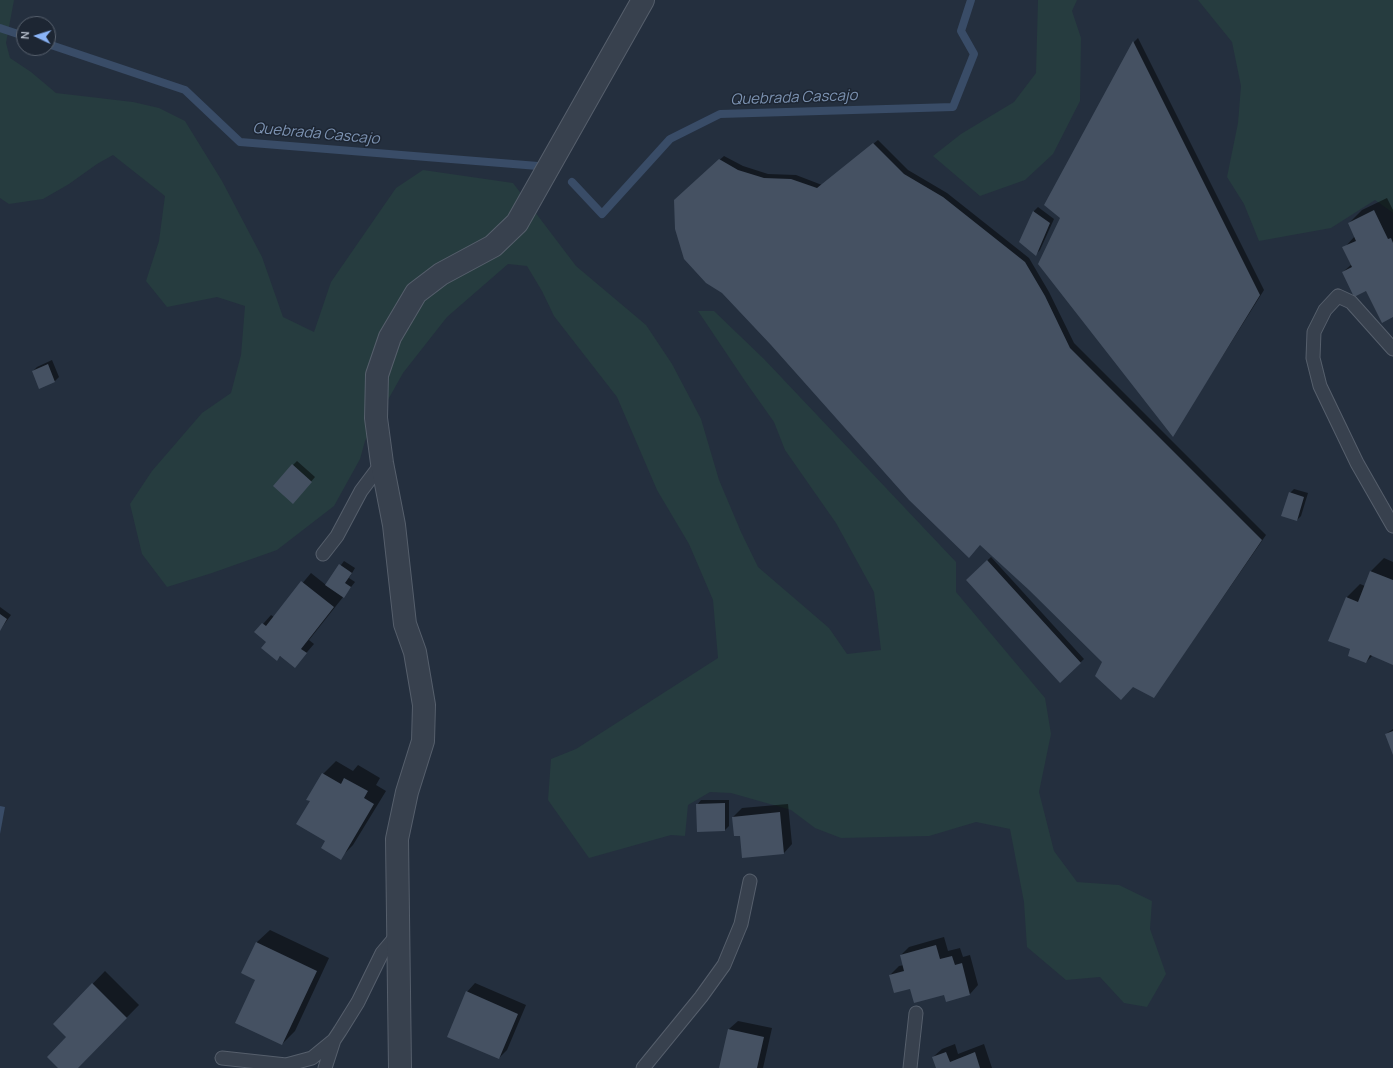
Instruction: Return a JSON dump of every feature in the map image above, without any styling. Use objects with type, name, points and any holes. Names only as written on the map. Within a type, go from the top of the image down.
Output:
[{"type":"street","points":[[400,1068],[397,839],[407,792],[423,741],[424,705],[415,652],[405,624],[394,525],[382,463],[376,418],[377,375],[390,336],[416,293],[441,274],[493,246],[517,223],[643,0]]},
{"type":"lane","points":[[1393,349],[1350,302],[1338,296],[1325,310],[1314,332],[1313,358],[1320,386],[1357,464],[1393,526]]},
{"type":"lane","points":[[323,554],[337,536],[361,491],[382,463]]},
{"type":"lane","points":[[643,1068],[724,965],[741,924],[750,880]]},
{"type":"lane","points":[[325,1068],[334,1040],[358,1002],[382,952],[398,934]]},
{"type":"lane","points":[[910,1068],[916,1013]]},
{"type":"lane","points":[[222,1058],[286,1066],[312,1058],[334,1040]]},
{"type":"green space","points":[[0,0],[14,0],[6,43],[10,58],[31,72],[56,93],[133,102],[159,108],[185,121],[222,181],[262,257],[283,317],[314,332],[331,282],[396,188],[423,170],[513,183],[576,266],[646,325],[672,364],[701,419],[719,480],[758,567],[829,628],[847,654],[881,650],[874,592],[836,523],[785,450],[774,422],[698,311],[714,311],[764,359],[956,562],[956,592],[1045,698],[1051,734],[1039,792],[1054,851],[1077,882],[1119,885],[1152,901],[1150,929],[1166,974],[1147,1007],[1124,1003],[1100,977],[1066,980],[1027,947],[1024,902],[1010,829],[976,822],[929,836],[841,838],[815,828],[791,810],[731,793],[710,792],[688,805],[685,836],[671,835],[589,858],[548,800],[551,759],[576,749],[718,658],[713,600],[689,544],[657,490],[617,397],[554,316],[542,291],[527,266],[508,264],[447,317],[403,373],[365,441],[360,459],[334,506],[277,550],[167,587],[142,554],[130,504],[152,471],[202,413],[231,393],[241,355],[245,306],[217,297],[167,307],[146,281],[159,241],[165,196],[113,155],[43,199],[9,204],[0,198]]},
{"type":"green space","points":[[1038,0],[1077,0],[1072,11],[1081,38],[1080,101],[1053,154],[1025,180],[980,196],[933,156],[961,134],[1014,102],[1036,73]]},
{"type":"green space","points":[[1198,0],[1393,0],[1393,213],[1375,200],[1331,228],[1259,241],[1244,204],[1227,177],[1238,123],[1241,86],[1232,42]]},
{"type":"water","points":[[0,806],[5,807],[0,834]]},
{"type":"building","points":[[1133,41],[1260,295],[1173,437],[1038,264],[1060,218],[1044,205]]},
{"type":"building","points":[[873,143],[904,174],[943,197],[1025,262],[1045,296],[1070,348],[1262,540],[1154,698],[1133,687],[1121,700],[1095,676],[1102,662],[1029,590],[980,545],[969,558],[909,500],[771,345],[722,293],[706,283],[684,259],[675,229],[674,200],[719,159],[738,170],[764,178],[791,179],[817,188]]},
{"type":"building","points":[[1374,210],[1388,239],[1391,238],[1393,243],[1393,317],[1382,323],[1366,291],[1354,297],[1342,272],[1352,267],[1342,247],[1356,241],[1348,223]]},
{"type":"building","points":[[1033,211],[1050,223],[1036,256],[1019,242]]},
{"type":"building","points":[[48,364],[55,382],[39,389],[32,371]]},
{"type":"building","points":[[292,464],[312,482],[293,504],[273,486]]},
{"type":"building","points":[[1289,492],[1304,497],[1297,521],[1281,516]]},
{"type":"building","points":[[987,560],[1081,663],[1060,683],[966,580]]},
{"type":"building","points":[[339,564],[352,573],[345,583],[351,587],[344,598],[325,585]]},
{"type":"building","points":[[1370,571],[1393,580],[1393,665],[1370,655],[1366,663],[1348,656],[1350,649],[1328,641],[1346,597],[1358,602]]},
{"type":"building","points":[[301,581],[334,607],[301,649],[307,653],[295,668],[280,656],[277,661],[261,648],[266,642],[254,632],[262,623],[266,626]]},
{"type":"building","points":[[0,614],[7,619],[0,631]]},
{"type":"building","points":[[1393,731],[1393,755],[1385,734]]},
{"type":"building","points":[[322,773],[341,784],[344,778],[368,791],[364,798],[374,804],[341,860],[321,848],[325,841],[296,824],[310,801],[306,800]]},
{"type":"building","points":[[725,803],[725,831],[697,832],[696,804]]},
{"type":"building","points":[[780,812],[784,854],[742,858],[740,836],[734,836],[732,817]]},
{"type":"building","points":[[256,942],[317,971],[282,1045],[235,1023],[255,980],[241,973]]},
{"type":"building","points":[[936,945],[940,959],[952,956],[955,965],[962,963],[970,995],[946,1002],[944,995],[914,1003],[910,989],[894,993],[889,975],[904,971],[900,955]]},
{"type":"building","points":[[92,983],[127,1018],[78,1068],[58,1068],[47,1057],[66,1037],[53,1024]]},
{"type":"building","points":[[466,991],[518,1014],[499,1059],[447,1037]]},
{"type":"building","points":[[728,1029],[764,1037],[757,1068],[719,1068]]},
{"type":"building","points":[[946,1052],[950,1062],[975,1052],[980,1068],[936,1068],[932,1057]]},
{"type":"waterway","name":"Quebrada Cascajo","points":[[572,182],[602,214],[670,139],[720,114],[953,107],[974,54],[961,31],[971,0]]},
{"type":"waterway","name":"Quebrada Cascajo","points":[[0,28],[16,33]]},
{"type":"waterway","name":"Quebrada Cascajo","points":[[56,47],[185,90],[240,142],[538,166]]}]
